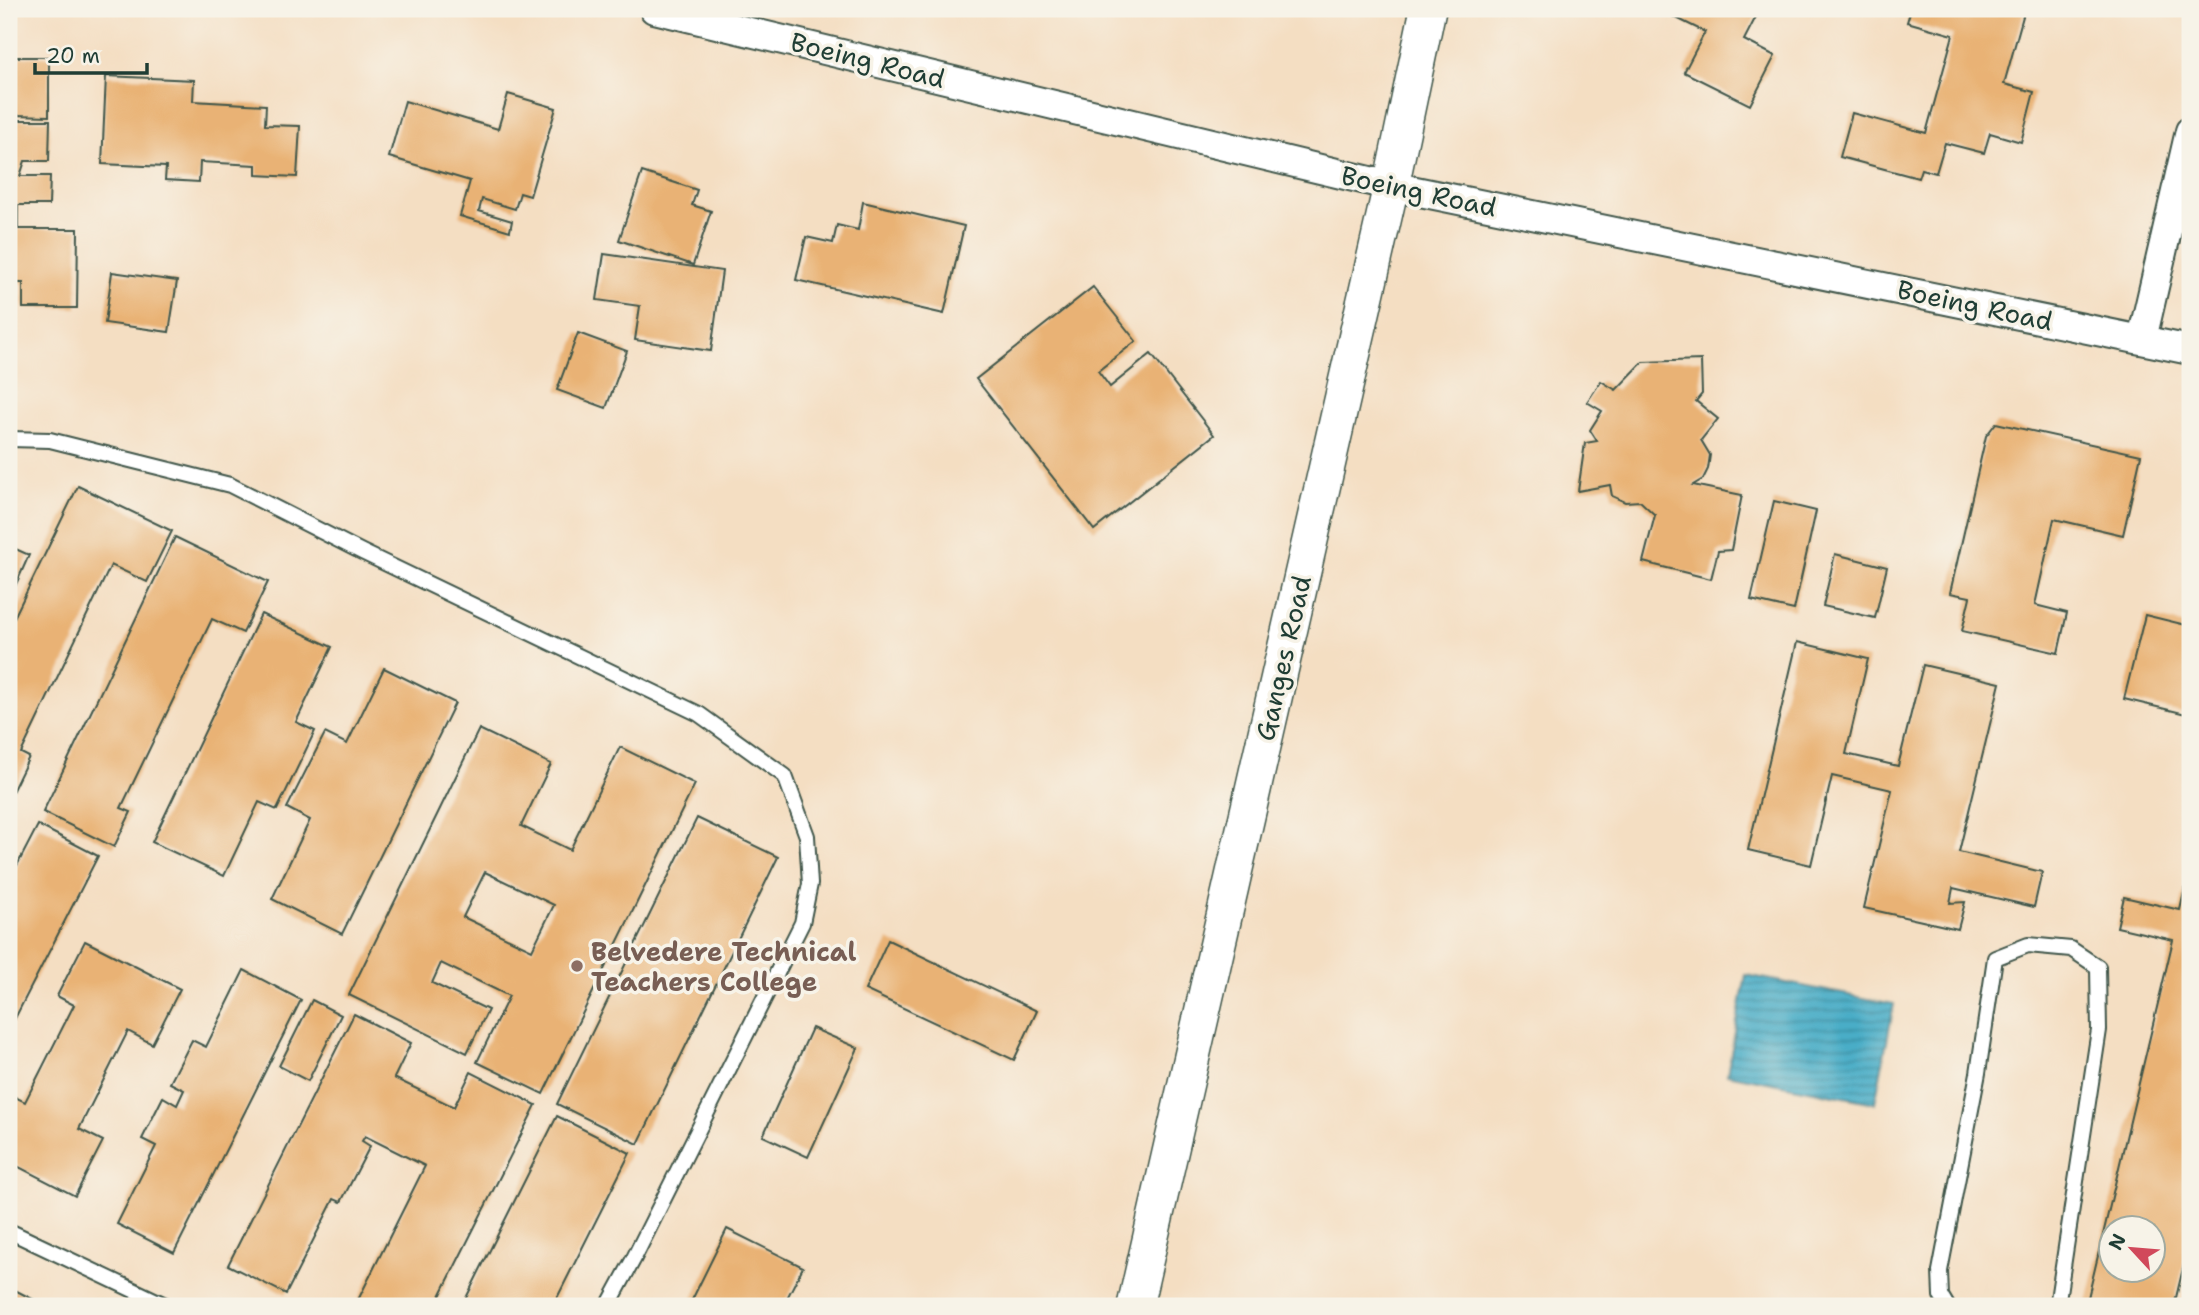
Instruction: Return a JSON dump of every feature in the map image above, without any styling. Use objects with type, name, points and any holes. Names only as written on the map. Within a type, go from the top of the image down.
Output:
[{"type":"street","name":"Boeing Road","points":[[654,9],[1391,186],[2190,350]]},
{"type":"street","name":"Ganges Road","points":[[1135,1306],[1391,186],[1428,9]]},
{"type":"street","points":[[2142,339],[2190,131]]},
{"type":"lane","points":[[9,439],[50,440],[230,485],[699,715],[785,776],[807,836],[810,884],[802,923],[608,1306]]},
{"type":"lane","points":[[1947,1306],[1941,1296],[1940,1271],[1979,1073],[1994,958],[2028,946],[2071,949],[2098,967],[2099,1030],[2057,1306]]},
{"type":"lane","points":[[9,1231],[167,1306]]},
{"type":"water","points":[[1746,975],[1894,1004],[1875,1103],[1727,1074]]},
{"type":"building","points":[[1658,9],[1760,9],[1744,40],[1775,56],[1750,105],[1684,72],[1705,32]]},
{"type":"building","points":[[1911,9],[2025,9],[2004,84],[2034,92],[2021,142],[1990,133],[1984,153],[1945,143],[1936,173],[1921,169],[1918,178],[1840,157],[1852,113],[1926,133],[1953,35],[1907,22]]},
{"type":"building","points":[[9,57],[49,57],[49,116],[17,115],[17,120],[50,120],[49,161],[25,161],[20,176],[50,176],[49,205],[18,205],[18,229],[78,229],[77,308],[23,308],[23,283],[9,283]]},
{"type":"building","points":[[106,76],[194,80],[193,101],[266,105],[265,125],[300,126],[297,177],[256,175],[256,165],[200,162],[199,182],[165,180],[166,167],[102,164]]},
{"type":"building","points":[[508,94],[556,108],[530,196],[520,193],[515,209],[482,199],[479,211],[512,221],[510,231],[460,216],[470,181],[389,157],[405,101],[498,129]]},
{"type":"building","points":[[642,172],[697,190],[692,205],[711,211],[693,265],[619,240]]},
{"type":"building","points":[[863,202],[964,226],[944,314],[796,280],[806,237],[833,243],[837,225],[858,230]]},
{"type":"building","points":[[604,254],[722,271],[711,351],[635,340],[640,306],[597,300]]},
{"type":"building","points":[[112,272],[177,281],[169,332],[105,323]]},
{"type":"building","points":[[1093,287],[1136,341],[1098,371],[1110,387],[1151,354],[1214,435],[1094,530],[976,379]]},
{"type":"building","points":[[578,333],[627,351],[606,408],[557,390]]},
{"type":"building","points":[[1701,360],[1702,394],[1696,401],[1718,419],[1701,440],[1710,455],[1708,469],[1703,479],[1693,485],[1742,495],[1731,550],[1718,551],[1711,579],[1643,562],[1655,515],[1640,501],[1625,502],[1612,496],[1610,485],[1578,491],[1585,443],[1597,441],[1590,430],[1602,411],[1587,402],[1601,381],[1616,390],[1643,362]]},
{"type":"building","points":[[1996,423],[2141,455],[2123,535],[2054,519],[2035,605],[2067,613],[2058,653],[1962,631],[1970,597],[1950,593],[1986,436]]},
{"type":"building","points":[[78,486],[172,531],[147,582],[111,565],[21,753],[29,757],[11,794],[9,628]]},
{"type":"building","points":[[1774,501],[1816,511],[1794,610],[1751,600]]},
{"type":"building","points":[[175,537],[268,582],[243,633],[212,619],[121,808],[131,812],[114,847],[43,812]]},
{"type":"building","points":[[9,546],[29,555],[9,600]]},
{"type":"building","points":[[1835,554],[1887,567],[1875,618],[1823,606]]},
{"type":"building","points":[[261,614],[332,647],[296,722],[315,731],[277,810],[259,802],[224,876],[152,842]]},
{"type":"building","points":[[2145,615],[2190,626],[2190,715],[2124,699]]},
{"type":"building","points":[[1797,642],[1868,659],[1846,754],[1898,766],[1923,665],[2000,683],[1959,852],[2042,872],[2034,907],[1953,888],[1950,903],[1965,902],[1958,929],[1864,908],[1892,790],[1832,776],[1811,865],[1748,850]]},
{"type":"building","points":[[384,668],[455,703],[342,934],[272,899],[310,820],[287,808],[325,733],[347,744]]},
{"type":"building","points":[[479,729],[551,764],[521,826],[570,850],[620,747],[695,784],[543,1094],[477,1062],[509,996],[441,963],[432,983],[488,1010],[467,1053],[349,995]],"holes":[[[485,872],[554,905],[532,950],[463,917]]]},
{"type":"building","points":[[697,818],[778,857],[638,1144],[557,1104]]},
{"type":"building","points":[[38,825],[98,856],[9,1030],[9,881]]},
{"type":"building","points":[[2189,870],[2190,1239],[2174,1306],[2103,1306],[2087,1302],[2098,1256],[2098,1284],[2168,1284],[2168,1214],[2108,1214],[2173,940],[2117,927],[2124,897],[2180,910]]},
{"type":"building","points":[[888,940],[1037,1011],[1014,1060],[865,990]]},
{"type":"building","points":[[85,941],[180,989],[152,1044],[128,1031],[79,1129],[103,1141],[75,1196],[9,1162],[9,1094],[25,1102],[74,1005],[57,996]]},
{"type":"building","points":[[244,970],[301,1000],[174,1253],[117,1224],[156,1146],[142,1139],[163,1097],[177,1105],[184,1090],[170,1083],[192,1040],[206,1047]]},
{"type":"building","points":[[312,1000],[341,1015],[308,1081],[279,1066]]},
{"type":"building","points":[[354,1014],[411,1043],[394,1078],[454,1107],[471,1072],[536,1105],[435,1306],[355,1306],[425,1166],[365,1136],[362,1141],[370,1146],[341,1202],[334,1199],[286,1294],[228,1265]]},
{"type":"building","points":[[812,1028],[858,1048],[808,1157],[763,1136]]},
{"type":"building","points":[[557,1116],[630,1153],[553,1306],[462,1306]]},
{"type":"building","points":[[727,1229],[803,1267],[783,1306],[689,1306]]},
{"type":"building","points":[[9,1287],[46,1306],[9,1306]]},
{"type":"place","name":"Belvedere Technical Teachers College","points":[[577,966]]}]
